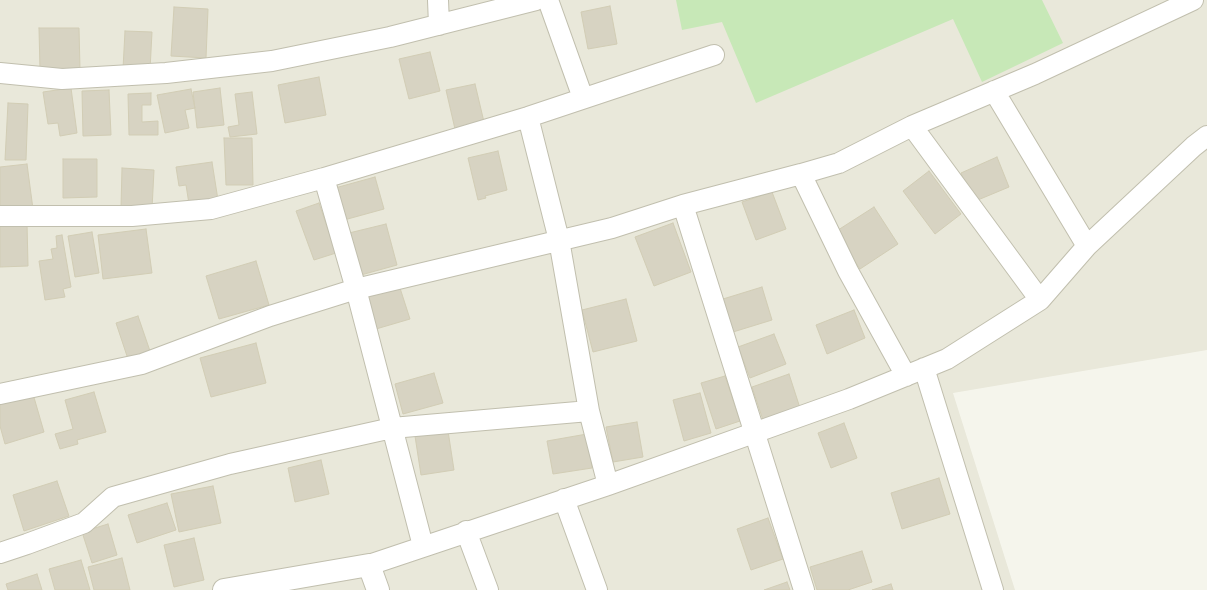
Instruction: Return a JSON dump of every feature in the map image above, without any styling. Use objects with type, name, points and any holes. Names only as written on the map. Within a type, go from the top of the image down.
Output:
[{"type":"street","points":[[438,0],[439,25]]},
{"type":"street","points":[[0,73],[62,79],[174,72],[272,60],[439,25],[536,0]]},
{"type":"street","points":[[548,0],[583,98]]},
{"type":"street","points":[[0,394],[142,364],[270,316],[356,289],[612,228],[683,205],[801,174],[839,162],[912,126],[1035,74],[1193,0]]},
{"type":"street","points":[[0,216],[132,216],[211,209],[324,178],[528,117],[714,54]]},
{"type":"street","points":[[994,91],[1087,246]]},
{"type":"street","points":[[528,117],[558,240],[589,411],[608,485]]},
{"type":"street","points":[[912,126],[1040,300]]},
{"type":"street","points":[[224,590],[369,564],[608,485],[755,431],[849,399],[947,359],[1040,300],[1087,246],[1194,146],[1207,136]]},
{"type":"street","points":[[801,174],[848,271],[906,376]]},
{"type":"street","points":[[324,178],[356,289],[424,546]]},
{"type":"street","points":[[683,205],[804,590]]},
{"type":"street","points":[[924,368],[993,590]]},
{"type":"street","points":[[0,553],[84,522],[113,497],[230,464],[392,428],[589,411]]},
{"type":"street","points":[[564,499],[596,590]]},
{"type":"street","points":[[466,531],[488,590]]},
{"type":"street","points":[[369,564],[378,590]]},
{"type":"shaded area","points":[[0,0],[1207,0],[1207,350],[953,393],[1015,590],[0,590]]},
{"type":"green space","points":[[676,0],[1042,0],[1063,43],[982,82],[953,19],[756,103],[722,22],[682,30]]},
{"type":"building","points":[[610,6],[617,44],[588,49],[581,12]]},
{"type":"building","points":[[174,7],[208,9],[206,58],[171,56]]},
{"type":"building","points":[[39,28],[79,28],[80,70],[40,70]]},
{"type":"building","points":[[125,31],[152,32],[150,70],[123,69]]},
{"type":"building","points":[[430,52],[440,91],[409,99],[399,59]]},
{"type":"building","points":[[319,77],[326,115],[285,123],[278,85]]},
{"type":"building","points":[[475,84],[484,122],[455,129],[446,90]]},
{"type":"building","points":[[71,88],[77,133],[60,136],[58,123],[48,124],[43,92]]},
{"type":"building","points":[[220,88],[224,125],[197,128],[193,92]]},
{"type":"building","points":[[191,89],[195,108],[185,110],[189,128],[165,133],[157,95]]},
{"type":"building","points":[[109,90],[111,135],[83,136],[82,91]]},
{"type":"building","points":[[252,92],[257,134],[230,137],[228,127],[239,125],[235,94]]},
{"type":"building","points":[[151,93],[151,105],[142,105],[142,122],[158,121],[158,135],[129,135],[128,94]]},
{"type":"building","points":[[8,103],[28,104],[26,160],[5,160]]},
{"type":"building","points":[[224,138],[252,138],[253,185],[226,185]]},
{"type":"building","points":[[498,151],[507,190],[485,196],[486,198],[478,200],[468,158]]},
{"type":"building","points":[[997,157],[1009,187],[973,202],[961,173]]},
{"type":"building","points":[[63,159],[97,159],[97,197],[63,198]]},
{"type":"building","points":[[212,162],[218,200],[189,204],[186,185],[179,186],[176,167]]},
{"type":"building","points":[[27,164],[33,209],[0,213],[0,167]]},
{"type":"building","points":[[122,168],[154,170],[152,209],[121,208]]},
{"type":"building","points":[[929,171],[961,214],[935,234],[903,191]]},
{"type":"building","points":[[375,177],[384,209],[344,220],[335,188]]},
{"type":"building","points":[[772,192],[786,229],[756,240],[742,202]]},
{"type":"building","points":[[319,203],[336,253],[314,260],[296,211]]},
{"type":"building","points":[[874,207],[898,244],[860,269],[835,232]]},
{"type":"building","points":[[27,223],[28,266],[0,267],[0,224]]},
{"type":"building","points":[[673,223],[691,272],[654,286],[635,237]]},
{"type":"building","points":[[386,224],[397,265],[361,275],[349,233]]},
{"type":"building","points":[[146,229],[152,273],[103,279],[98,235]]},
{"type":"building","points":[[92,232],[99,273],[75,277],[68,236]]},
{"type":"building","points":[[62,235],[71,287],[63,289],[65,297],[45,300],[39,261],[53,259],[51,249],[57,248],[56,236]]},
{"type":"building","points":[[256,261],[269,305],[219,319],[206,276]]},
{"type":"building","points":[[399,285],[410,319],[376,329],[366,296]]},
{"type":"building","points":[[762,287],[772,320],[733,332],[723,299]]},
{"type":"building","points":[[626,299],[637,341],[593,352],[582,310]]},
{"type":"building","points":[[854,310],[865,338],[827,354],[816,325]]},
{"type":"building","points":[[138,316],[151,354],[129,362],[116,323]]},
{"type":"building","points":[[774,334],[786,364],[750,378],[738,347]]},
{"type":"building","points":[[256,343],[266,383],[211,397],[200,358]]},
{"type":"building","points":[[434,373],[443,403],[403,414],[395,384]]},
{"type":"building","points":[[789,374],[800,408],[763,420],[752,387]]},
{"type":"building","points":[[725,376],[740,421],[716,429],[701,383]]},
{"type":"building","points":[[94,392],[106,432],[77,440],[78,444],[60,449],[55,434],[73,429],[65,400]]},
{"type":"building","points":[[700,393],[711,433],[684,441],[673,400]]},
{"type":"building","points":[[33,394],[44,432],[5,444],[0,426],[0,404]]},
{"type":"building","points":[[637,422],[643,457],[613,462],[606,427]]},
{"type":"building","points":[[844,423],[857,458],[831,468],[818,433]]},
{"type":"building","points":[[448,431],[454,470],[421,475],[415,436]]},
{"type":"building","points":[[587,434],[592,468],[553,474],[547,441]]},
{"type":"building","points":[[321,460],[329,494],[295,502],[288,468]]},
{"type":"building","points":[[939,478],[950,514],[902,529],[891,493]]},
{"type":"building","points":[[57,481],[69,516],[24,531],[13,495]]},
{"type":"building","points":[[213,486],[221,523],[179,532],[171,494]]},
{"type":"building","points":[[167,503],[176,530],[137,543],[128,515]]},
{"type":"building","points":[[768,518],[783,559],[751,570],[737,529]]},
{"type":"building","points":[[108,524],[117,555],[92,563],[82,532]]},
{"type":"building","points":[[194,538],[204,580],[174,587],[164,545]]},
{"type":"building","points":[[862,551],[872,582],[848,590],[817,590],[810,567]]},
{"type":"building","points":[[122,558],[130,590],[94,590],[88,567]]},
{"type":"building","points":[[81,560],[90,590],[55,590],[49,569]]},
{"type":"building","points":[[37,574],[42,590],[8,590],[6,584]]},
{"type":"building","points":[[787,582],[790,590],[764,590]]},
{"type":"building","points":[[891,584],[893,590],[872,590]]}]
